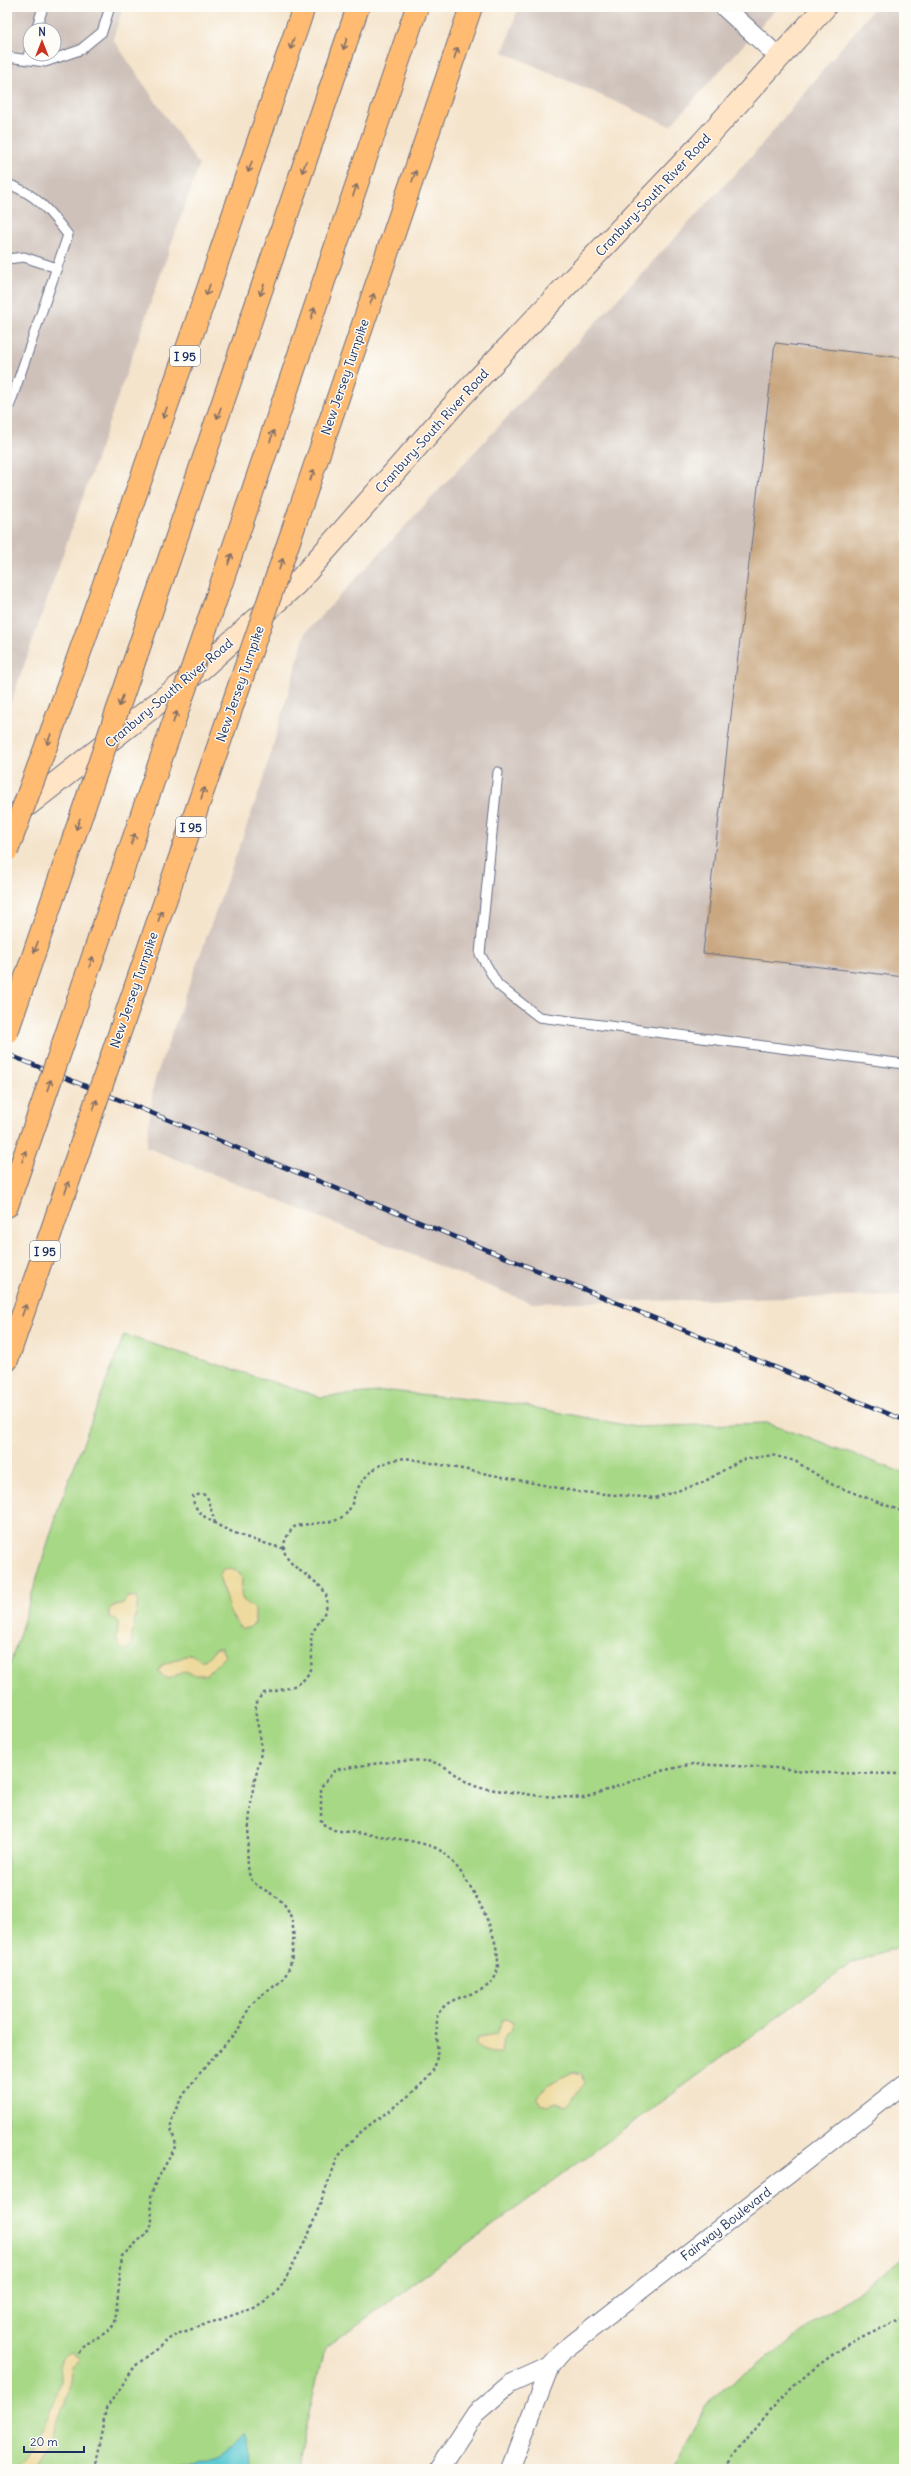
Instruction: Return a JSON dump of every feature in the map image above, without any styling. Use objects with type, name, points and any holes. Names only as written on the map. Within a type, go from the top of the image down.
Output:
[{"type":"highway","name":"I 95","points":[[7,852],[62,703],[208,289],[304,7]]},
{"type":"highway","points":[[7,1032],[358,7]]},
{"type":"highway","points":[[7,1206],[217,596],[417,7]]},
{"type":"highway","name":"New Jersey Turnpike","points":[[7,1360],[299,512],[470,7]]},
{"type":"main road","name":"Cranbury-South River Road","points":[[7,822],[201,669],[296,584],[458,400],[780,58],[825,7]]},
{"type":"street","points":[[724,7],[780,58]]},
{"type":"street","name":"Fairway Boulevard","points":[[510,2469],[550,2366],[563,2351],[904,2084]]},
{"type":"street","name":"Fairway Boulevard","points":[[439,2469],[476,2414],[510,2384],[550,2366]]},
{"type":"lane","points":[[38,22],[43,7]]},
{"type":"lane","points":[[62,56],[80,50],[102,32],[110,7]]},
{"type":"lane","points":[[7,57],[22,59]]},
{"type":"lane","points":[[7,184],[20,188],[45,206],[68,235],[7,413]]},
{"type":"lane","points":[[7,259],[24,257],[57,268]]},
{"type":"lane","points":[[498,772],[480,954],[498,985],[539,1018],[904,1064]]},
{"type":"path","points":[[79,2353],[81,2347],[109,2333],[115,2323],[122,2256],[150,2230],[152,2222],[151,2196],[154,2186],[176,2145],[171,2126],[174,2114],[213,2057],[240,2028],[252,2004],[287,1976],[294,1945],[292,1916],[283,1902],[273,1893],[259,1887],[249,1875],[248,1855],[253,1788],[261,1750],[255,1707],[264,1693],[300,1684],[305,1679],[310,1670],[312,1635],[322,1619],[327,1601],[325,1593],[319,1585],[293,1567],[285,1549],[286,1539],[294,1527],[342,1518],[349,1511],[357,1490],[370,1470],[389,1461],[406,1458],[579,1492],[656,1498],[702,1483],[741,1460],[772,1455],[795,1461],[833,1485],[904,1512]]},
{"type":"path","points":[[215,1523],[208,1496],[196,1494],[193,1496],[194,1508],[204,1517],[215,1523],[243,1536],[285,1549]]},
{"type":"path","points":[[94,2469],[106,2409],[136,2366],[174,2335],[254,2308],[274,2295],[282,2285],[308,2236],[337,2159],[343,2149],[370,2125],[398,2106],[429,2077],[435,2067],[437,2017],[439,2011],[454,1999],[488,1986],[495,1976],[498,1962],[489,1923],[458,1868],[441,1851],[424,1844],[334,1830],[321,1823],[321,1787],[335,1770],[428,1761],[449,1769],[468,1785],[481,1788],[571,1799],[596,1795],[660,1771],[693,1764],[776,1768],[825,1773],[904,1774]]},
{"type":"path","points":[[725,2469],[750,2432],[785,2394],[831,2355],[904,2318]]},
{"type":"shaded area","points":[[7,7],[123,7],[113,39],[199,165],[7,714]]},
{"type":"shaded area","points":[[519,7],[778,7],[670,126],[503,52]]},
{"type":"shaded area","points":[[875,7],[904,7],[904,1296],[531,1303],[146,1147],[154,1082],[264,778],[305,633],[757,150]]},
{"type":"green space","points":[[124,1335],[320,1397],[389,1391],[515,1404],[635,1427],[767,1423],[904,1473],[904,1945],[850,1964],[324,2349],[296,2469],[7,2469],[7,1674],[60,1504]]},
{"type":"green space","points":[[904,2258],[904,2469],[673,2469],[708,2401]]},
{"type":"sand","points":[[232,1568],[241,1576],[241,1593],[244,1601],[255,1609],[255,1623],[244,1629],[238,1625],[230,1613],[219,1576],[223,1569]]},
{"type":"sand","points":[[127,1597],[135,1597],[138,1602],[130,1648],[124,1650],[120,1647],[117,1640],[118,1621],[109,1617],[109,1610],[112,1607],[123,1604]]},
{"type":"sand","points":[[216,1648],[221,1648],[225,1656],[206,1675],[194,1675],[185,1671],[169,1679],[161,1675],[159,1670],[162,1665],[191,1654],[200,1660],[205,1660]]},
{"type":"sand","points":[[506,2019],[512,2022],[512,2029],[504,2038],[502,2053],[487,2051],[477,2046],[475,2043],[478,2037],[496,2034],[502,2020]]},
{"type":"sand","points":[[573,2072],[582,2074],[585,2083],[567,2106],[555,2103],[548,2106],[540,2104],[538,2097],[550,2083]]},
{"type":"sand","points":[[71,2352],[81,2359],[72,2367],[68,2394],[52,2439],[34,2469],[16,2469],[24,2461],[38,2441],[54,2403],[61,2381],[61,2363],[65,2356]]},
{"type":"water","points":[[246,2432],[248,2436],[249,2469],[192,2469],[217,2457]]},
{"type":"building","points":[[775,343],[904,358],[904,977],[703,953]]},
{"type":"railway","points":[[7,1054],[904,1420]]}]
